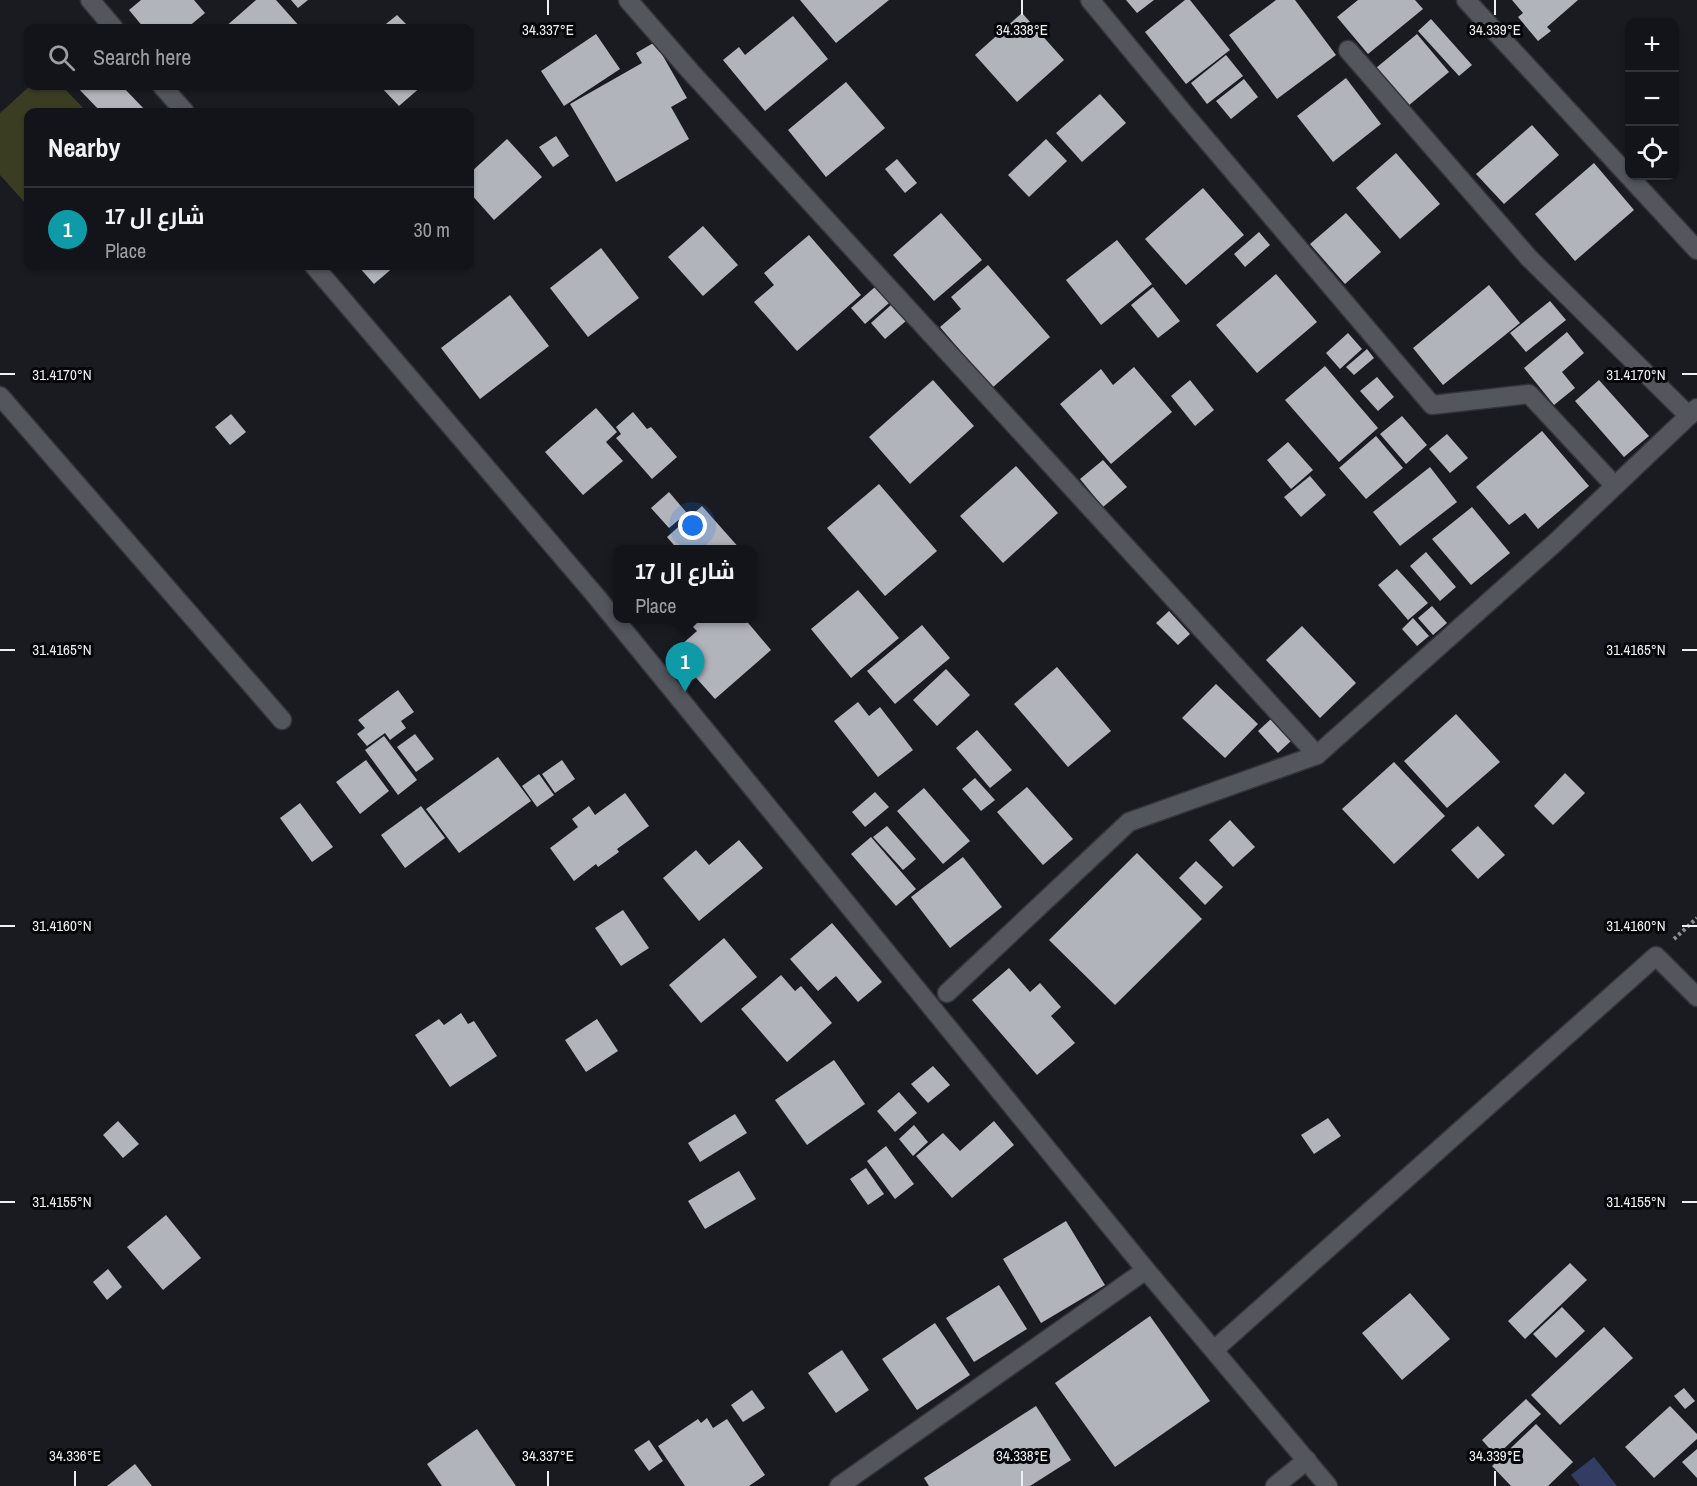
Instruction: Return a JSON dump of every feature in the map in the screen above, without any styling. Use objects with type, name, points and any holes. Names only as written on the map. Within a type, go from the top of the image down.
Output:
[{"type":"street","points":[[90,0],[111,24]]},
{"type":"street","points":[[628,0],[690,71],[1317,755]]},
{"type":"street","points":[[1090,0],[1188,119],[1432,405],[1529,394],[1616,486]]},
{"type":"street","points":[[1466,0],[1697,250]]},
{"type":"street","points":[[947,993],[1130,822],[1317,755],[1557,541],[1693,412],[1529,258],[1348,50]]},
{"type":"street","points":[[166,90],[181,108]]},
{"type":"street","points":[[317,270],[613,617]]},
{"type":"street","points":[[0,396],[282,720]]},
{"type":"street","points":[[618,623],[1146,1270],[1328,1486]]},
{"type":"street","points":[[1214,1350],[1656,956],[1697,997]]},
{"type":"street","points":[[839,1486],[1146,1270]]},
{"type":"street","points":[[1275,1486],[1307,1460]]},
{"type":"green space","points":[[26,90],[66,90],[83,108],[24,108],[24,202],[0,175],[0,113]]},
{"type":"water","points":[[1594,1457],[1617,1486],[1580,1486],[1571,1475]]},
{"type":"building","points":[[141,0],[194,0],[205,13],[192,24],[141,24],[129,10]]},
{"type":"building","points":[[256,0],[276,0],[297,24],[229,24]]},
{"type":"building","points":[[291,0],[308,0],[298,8]]},
{"type":"building","points":[[800,0],[889,0],[836,43]]},
{"type":"building","points":[[1126,0],[1154,0],[1137,13]]},
{"type":"building","points":[[1185,0],[1190,0],[1230,50],[1186,84],[1145,32]]},
{"type":"building","points":[[1276,0],[1295,0],[1336,55],[1277,99],[1229,35]]},
{"type":"building","points":[[1358,0],[1415,0],[1423,9],[1368,54],[1337,17]]},
{"type":"building","points":[[1512,0],[1578,0],[1547,27],[1551,31],[1538,41],[1518,17],[1523,13]]},
{"type":"building","points":[[1022,13],[1064,60],[1017,102],[975,55]]},
{"type":"building","points":[[397,15],[406,24],[386,24]]},
{"type":"building","points":[[793,16],[828,59],[765,111],[723,60],[739,47],[745,55]]},
{"type":"building","points":[[1431,19],[1472,65],[1459,76],[1418,31]]},
{"type":"building","points":[[596,34],[620,69],[564,106],[541,71]]},
{"type":"building","points":[[1417,34],[1449,72],[1408,106],[1376,68]]},
{"type":"building","points":[[655,42],[687,98],[671,107],[689,139],[616,182],[570,104],[642,63],[636,53]]},
{"type":"building","points":[[1226,55],[1243,76],[1207,104],[1191,83]]},
{"type":"building","points":[[1346,78],[1381,124],[1333,162],[1297,116]]},
{"type":"building","points":[[1244,79],[1258,97],[1231,119],[1216,101]]},
{"type":"building","points":[[846,82],[885,128],[826,177],[788,130]]},
{"type":"building","points":[[80,90],[126,90],[143,108],[97,108]]},
{"type":"building","points":[[384,90],[417,90],[399,106]]},
{"type":"building","points":[[1100,94],[1126,123],[1082,162],[1056,133]]},
{"type":"building","points":[[1532,125],[1559,155],[1504,204],[1476,174]]},
{"type":"building","points":[[556,136],[569,156],[553,167],[539,147]]},
{"type":"building","points":[[507,139],[542,177],[494,220],[474,198],[474,169]]},
{"type":"building","points":[[1046,139],[1067,161],[1029,197],[1008,175]]},
{"type":"building","points":[[1396,153],[1440,204],[1400,239],[1356,188]]},
{"type":"building","points":[[897,159],[917,183],[905,193],[885,169]]},
{"type":"building","points":[[1594,163],[1634,210],[1575,261],[1535,214]]},
{"type":"building","points":[[1203,188],[1244,235],[1186,285],[1145,239]]},
{"type":"building","points":[[941,213],[982,260],[934,301],[893,255]]},
{"type":"building","points":[[1346,213],[1381,252],[1345,284],[1310,244]]},
{"type":"building","points":[[703,226],[738,265],[703,296],[668,257]]},
{"type":"building","points":[[1259,232],[1270,245],[1245,267],[1234,254]]},
{"type":"building","points":[[809,235],[861,295],[797,351],[754,302],[774,285],[764,273]]},
{"type":"building","points":[[1117,240],[1152,284],[1101,325],[1066,280]]},
{"type":"building","points":[[601,248],[639,298],[588,337],[550,288]]},
{"type":"building","points":[[988,265],[1050,337],[992,388],[940,327],[961,309],[951,297]]},
{"type":"building","points":[[362,270],[390,270],[374,284]]},
{"type":"building","points":[[1276,274],[1317,322],[1257,373],[1216,325]]},
{"type":"building","points":[[1489,285],[1520,323],[1443,385],[1413,348]]},
{"type":"building","points":[[875,287],[889,303],[865,324],[851,308]]},
{"type":"building","points":[[1153,287],[1180,321],[1158,338],[1131,305]]},
{"type":"building","points":[[510,295],[549,346],[480,399],[441,348]]},
{"type":"building","points":[[1550,301],[1566,320],[1526,352],[1510,333]]},
{"type":"building","points":[[891,305],[906,321],[885,339],[871,323]]},
{"type":"building","points":[[1567,332],[1584,353],[1562,372],[1575,388],[1554,405],[1524,368]]},
{"type":"building","points":[[1348,333],[1362,349],[1340,369],[1326,353]]},
{"type":"building","points":[[1367,349],[1374,358],[1354,375],[1346,367]]},
{"type":"building","points":[[1325,366],[1378,428],[1339,462],[1285,400]]},
{"type":"building","points":[[1134,367],[1172,412],[1111,464],[1060,404],[1101,369],[1113,385]]},
{"type":"building","points":[[1377,377],[1394,397],[1378,411],[1360,391]]},
{"type":"building","points":[[933,380],[974,426],[910,484],[869,437]]},
{"type":"building","points":[[1190,380],[1214,410],[1195,426],[1171,396]]},
{"type":"building","points":[[1599,380],[1649,436],[1624,457],[1575,401]]},
{"type":"building","points":[[596,408],[617,432],[606,442],[623,461],[583,495],[545,452]]},
{"type":"building","points":[[633,412],[647,429],[651,427],[677,457],[652,479],[616,438],[621,434],[616,427]]},
{"type":"building","points":[[231,414],[246,432],[230,445],[215,427]]},
{"type":"building","points":[[1402,416],[1427,445],[1406,464],[1380,434]]},
{"type":"building","points":[[1542,431],[1589,486],[1538,529],[1525,513],[1509,525],[1476,487]]},
{"type":"building","points":[[1447,434],[1468,458],[1450,473],[1429,449]]},
{"type":"building","points":[[1376,436],[1403,468],[1366,499],[1339,468]]},
{"type":"building","points":[[1288,442],[1313,470],[1291,489],[1267,460]]},
{"type":"building","points":[[1103,460],[1127,487],[1103,507],[1080,479]]},
{"type":"building","points":[[1016,466],[1058,513],[1003,563],[960,516]]},
{"type":"building","points":[[1430,467],[1457,502],[1400,546],[1373,512]]},
{"type":"building","points":[[1310,476],[1326,495],[1301,517],[1284,497]]},
{"type":"building","points":[[879,484],[937,551],[885,596],[827,528]]},
{"type":"building","points":[[669,492],[687,513],[669,528],[651,508]]},
{"type":"building","points":[[702,506],[737,545],[674,545],[667,537]]},
{"type":"building","points":[[1472,507],[1510,553],[1471,585],[1432,539]]},
{"type":"building","points":[[1426,552],[1456,587],[1440,601],[1410,566]]},
{"type":"building","points":[[1397,569],[1428,603],[1408,620],[1378,585]]},
{"type":"building","points":[[858,590],[899,638],[851,678],[811,629]]},
{"type":"building","points":[[1432,606],[1447,623],[1433,635],[1418,618]]},
{"type":"building","points":[[1169,611],[1190,634],[1178,645],[1156,623]]},
{"type":"building","points":[[1413,618],[1429,636],[1417,646],[1402,629]]},
{"type":"building","points":[[695,623],[748,623],[771,650],[715,699],[673,652],[697,631],[692,626]]},
{"type":"building","points":[[922,625],[950,658],[895,704],[867,671]]},
{"type":"building","points":[[1302,626],[1356,683],[1320,718],[1266,660]]},
{"type":"building","points":[[1057,667],[1111,731],[1068,767],[1014,704]]},
{"type":"building","points":[[946,669],[970,695],[937,726],[913,700]]},
{"type":"building","points":[[1216,684],[1258,724],[1225,758],[1182,718]]},
{"type":"building","points":[[398,690],[414,712],[401,721],[406,728],[390,740],[385,733],[367,746],[357,734],[365,728],[358,720]]},
{"type":"building","points":[[858,702],[869,716],[880,707],[913,750],[878,777],[834,721]]},
{"type":"building","points":[[1456,714],[1500,762],[1447,808],[1404,761]]},
{"type":"building","points":[[1272,718],[1292,740],[1278,753],[1258,731]]},
{"type":"building","points":[[977,730],[1012,770],[990,788],[956,748]]},
{"type":"building","points":[[415,734],[434,759],[416,772],[397,747]]},
{"type":"building","points":[[384,736],[417,780],[398,795],[365,750]]},
{"type":"building","points":[[498,757],[531,801],[459,853],[426,809]]},
{"type":"building","points":[[366,760],[389,791],[360,814],[336,782]]},
{"type":"building","points":[[562,760],[575,779],[555,793],[542,774]]},
{"type":"building","points":[[1394,762],[1445,816],[1394,864],[1342,809]]},
{"type":"building","points":[[1565,773],[1585,793],[1553,825],[1534,806]]},
{"type":"building","points":[[539,774],[554,795],[537,807],[522,786]]},
{"type":"building","points":[[975,778],[995,800],[981,811],[962,789]]},
{"type":"building","points":[[1027,787],[1073,839],[1043,865],[997,812]]},
{"type":"building","points":[[924,788],[970,841],[943,864],[897,811]]},
{"type":"building","points":[[875,792],[889,807],[865,827],[852,812]]},
{"type":"building","points":[[625,793],[649,826],[617,849],[619,852],[598,867],[596,864],[574,881],[550,848],[578,827],[572,819],[589,806],[595,815]]},
{"type":"building","points":[[300,803],[333,847],[312,862],[280,818]]},
{"type":"building","points":[[421,806],[445,838],[405,868],[381,835]]},
{"type":"building","points":[[1230,820],[1255,847],[1233,867],[1209,840]]},
{"type":"building","points":[[887,826],[916,859],[903,870],[873,837]]},
{"type":"building","points":[[1478,826],[1505,855],[1478,879],[1451,850]]},
{"type":"building","points":[[871,837],[916,889],[896,906],[851,854]]},
{"type":"building","points":[[739,840],[763,868],[699,921],[663,878],[696,850],[709,865]]},
{"type":"building","points":[[1137,853],[1202,919],[1115,1005],[1049,940]]},
{"type":"building","points":[[963,857],[1002,907],[950,948],[911,897]]},
{"type":"building","points":[[1196,861],[1223,887],[1205,905],[1179,878]]},
{"type":"building","points":[[623,910],[649,948],[621,966],[595,928]]},
{"type":"building","points":[[832,923],[882,982],[858,1002],[836,976],[818,991],[790,959]]},
{"type":"building","points":[[724,938],[757,977],[701,1023],[669,985]]},
{"type":"building","points":[[1009,968],[1030,992],[1040,983],[1061,1007],[1051,1016],[1075,1043],[1037,1075],[972,1000]]},
{"type":"building","points":[[781,975],[795,991],[801,986],[832,1023],[787,1062],[741,1009]]},
{"type":"building","points":[[461,1013],[468,1024],[474,1021],[497,1056],[450,1087],[415,1035],[439,1019],[444,1025]]},
{"type":"building","points":[[597,1019],[618,1051],[586,1072],[565,1040]]},
{"type":"building","points":[[834,1060],[865,1104],[807,1145],[775,1100]]},
{"type":"building","points":[[933,1066],[950,1085],[928,1103],[911,1084]]},
{"type":"building","points":[[899,1092],[917,1113],[895,1132],[877,1111]]},
{"type":"building","points":[[735,1114],[747,1133],[700,1162],[688,1143]]},
{"type":"building","points":[[1328,1118],[1341,1136],[1314,1154],[1301,1135]]},
{"type":"building","points":[[118,1121],[139,1144],[123,1158],[103,1135]]},
{"type":"building","points":[[994,1121],[1014,1145],[952,1198],[916,1156],[943,1133],[960,1151]]},
{"type":"building","points":[[914,1125],[928,1142],[913,1156],[899,1139]]},
{"type":"building","points":[[886,1146],[914,1184],[895,1199],[867,1161]]},
{"type":"building","points":[[866,1168],[884,1194],[868,1205],[850,1179]]},
{"type":"building","points":[[739,1171],[756,1199],[705,1229],[688,1201]]},
{"type":"building","points":[[166,1215],[201,1258],[163,1290],[127,1247]]},
{"type":"building","points":[[1066,1221],[1105,1285],[1041,1323],[1003,1259]]},
{"type":"building","points":[[1570,1263],[1587,1280],[1525,1339],[1508,1321]]},
{"type":"building","points":[[108,1269],[122,1287],[107,1300],[93,1282]]},
{"type":"building","points":[[999,1285],[1027,1329],[974,1362],[946,1318]]},
{"type":"building","points":[[1410,1293],[1450,1339],[1402,1380],[1362,1333]]},
{"type":"building","points":[[1562,1307],[1585,1331],[1556,1358],[1533,1334]]},
{"type":"building","points":[[1150,1316],[1210,1401],[1115,1467],[1055,1383]]},
{"type":"building","points":[[935,1323],[970,1375],[917,1410],[882,1359]]},
{"type":"building","points":[[1604,1327],[1633,1358],[1560,1425],[1531,1395]]},
{"type":"building","points":[[842,1350],[869,1390],[836,1413],[808,1373]]},
{"type":"building","points":[[1684,1388],[1695,1401],[1685,1409],[1674,1396]]},
{"type":"building","points":[[752,1390],[765,1408],[743,1422],[731,1405]]},
{"type":"building","points":[[1526,1399],[1541,1414],[1496,1456],[1482,1440]]},
{"type":"building","points":[[1036,1406],[1071,1460],[1030,1486],[929,1486],[924,1478]]},
{"type":"building","points":[[1670,1406],[1697,1434],[1697,1439],[1654,1478],[1625,1447]]},
{"type":"building","points":[[707,1418],[713,1428],[727,1419],[765,1475],[749,1486],[685,1486],[658,1446],[698,1419],[701,1423]]},
{"type":"building","points":[[1536,1424],[1573,1462],[1548,1486],[1511,1486],[1492,1466]]},
{"type":"building","points":[[477,1429],[516,1486],[442,1486],[427,1464]]},
{"type":"building","points":[[649,1440],[663,1461],[649,1471],[634,1450]]},
{"type":"building","points":[[1697,1449],[1697,1478],[1682,1462]]},
{"type":"building","points":[[135,1464],[152,1486],[107,1486]]},
{"type":"place","name":"شارع ال 17","points":[[685,692]]}]
